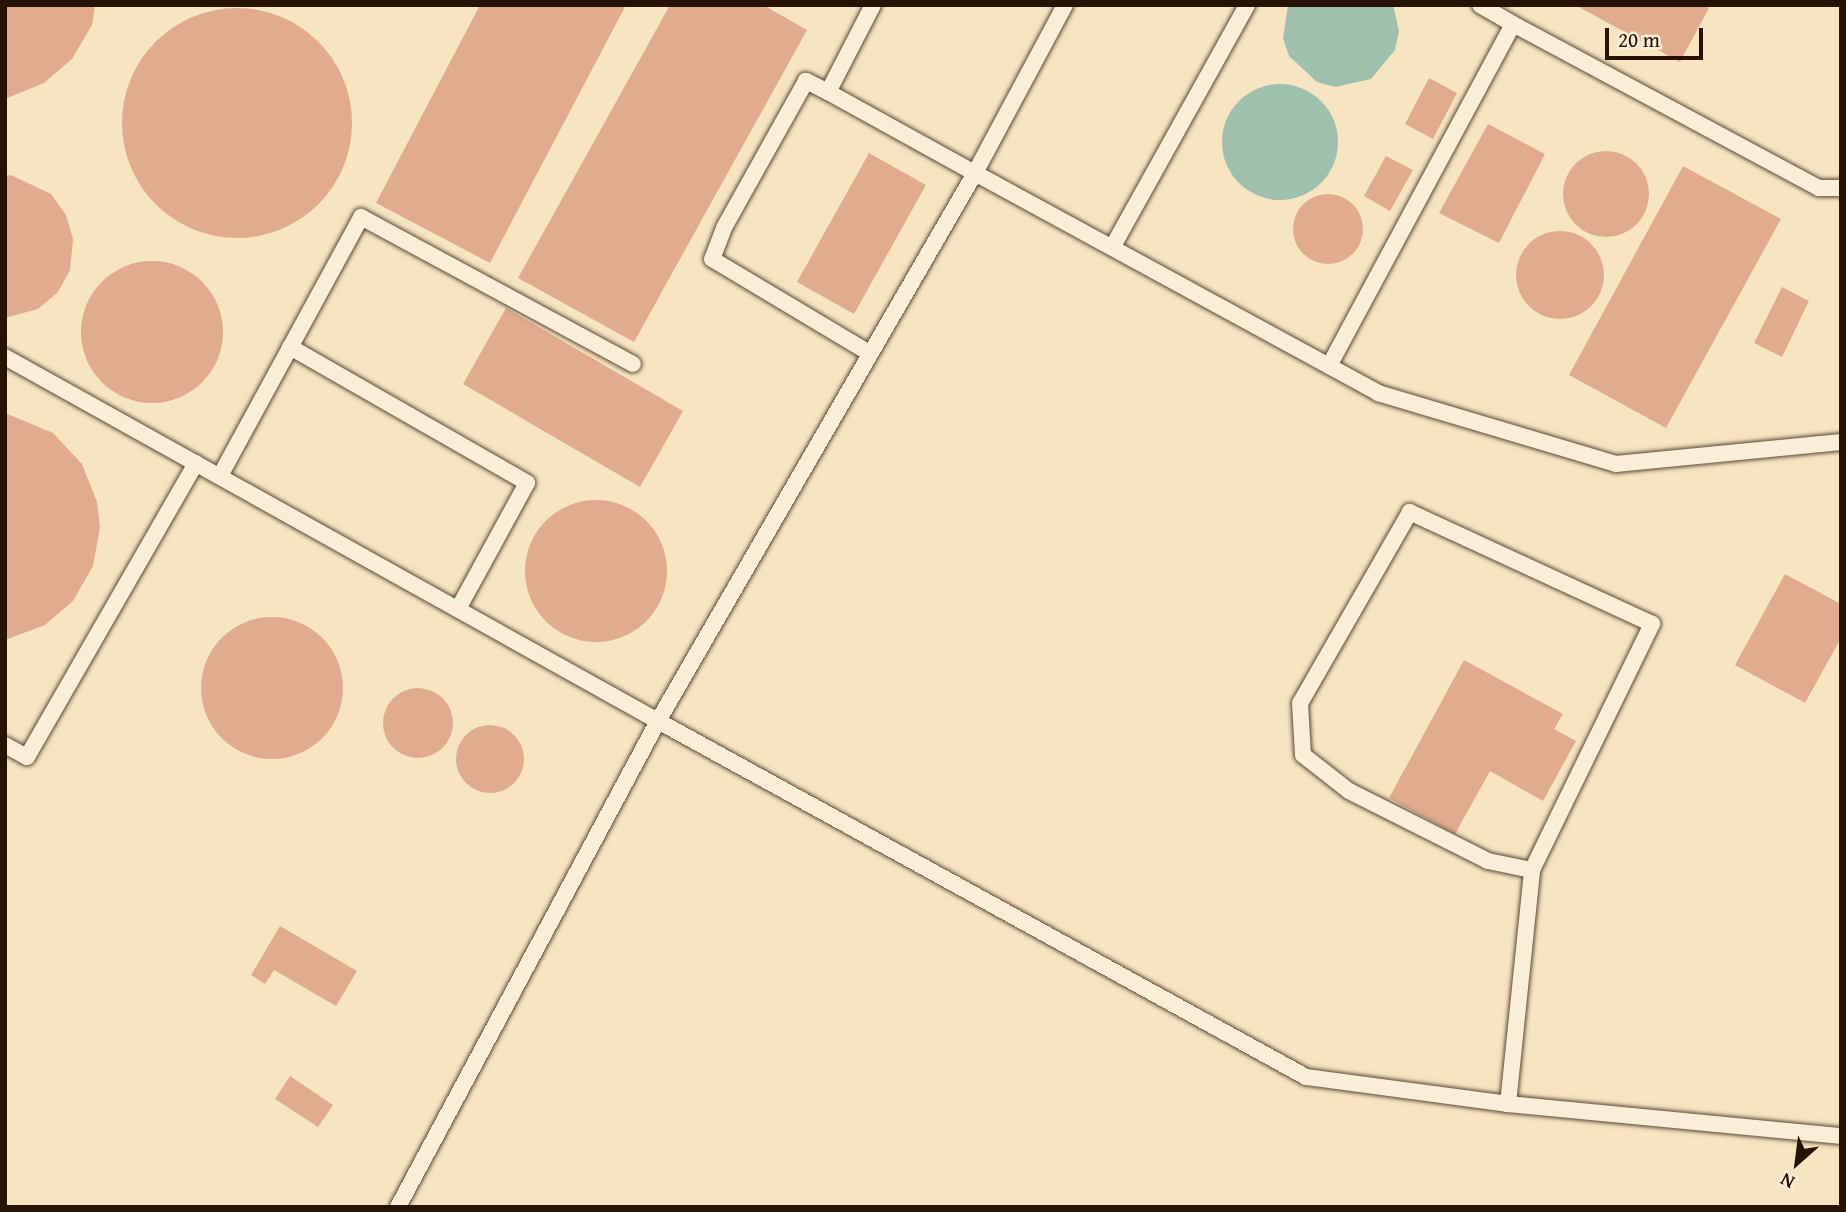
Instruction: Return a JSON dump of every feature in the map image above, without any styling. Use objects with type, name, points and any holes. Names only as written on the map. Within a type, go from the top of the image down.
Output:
[{"type":"lane","points":[[828,92],[873,5]]},
{"type":"lane","points":[[398,1207],[658,720],[975,173],[1065,5]]},
{"type":"lane","points":[[1113,246],[1247,5]]},
{"type":"lane","points":[[1480,5],[1819,188],[1841,188]]},
{"type":"lane","points":[[1329,366],[1513,24]]},
{"type":"lane","points":[[869,353],[712,259],[724,228],[806,81],[1113,246],[1378,393],[1616,464],[1841,442]]},
{"type":"lane","points":[[220,476],[361,217],[633,364]]},
{"type":"lane","points":[[290,347],[527,483],[458,609]]},
{"type":"lane","points":[[5,357],[1306,1077],[1508,1104],[1841,1136]]},
{"type":"lane","points":[[5,745],[27,757],[196,463]]},
{"type":"lane","points":[[1508,1104],[1532,870],[1652,624],[1410,512],[1300,703],[1303,755],[1349,791],[1488,861],[1532,870]]},
{"type":"shaded area","points":[[1288,5],[1393,5],[1399,31],[1395,50],[1371,79],[1335,87],[1317,82],[1289,56],[1283,38]]},
{"type":"shaded area","points":[[1280,84],[1302,89],[1321,101],[1333,120],[1338,142],[1333,164],[1321,183],[1302,195],[1280,200],[1258,195],[1239,183],[1227,164],[1222,142],[1227,120],[1239,101],[1258,89]]},
{"type":"building","points":[[5,5],[95,5],[92,25],[72,59],[44,83],[5,99]]},
{"type":"building","points":[[480,5],[626,5],[490,263],[376,203]]},
{"type":"building","points":[[670,5],[763,5],[807,30],[634,342],[518,278]]},
{"type":"building","points":[[1575,5],[1705,5],[1709,8],[1680,62]]},
{"type":"building","points":[[237,8],[259,10],[281,17],[310,34],[326,50],[347,90],[352,123],[350,145],[343,167],[326,196],[310,212],[270,233],[237,238],[215,236],[193,229],[164,212],[148,196],[127,156],[122,123],[124,101],[131,79],[148,50],[164,34],[204,13]]},
{"type":"building","points":[[1429,78],[1457,93],[1433,139],[1405,124]]},
{"type":"building","points":[[1488,124],[1545,154],[1499,243],[1439,213]]},
{"type":"building","points":[[1606,151],[1623,154],[1637,163],[1646,177],[1649,194],[1646,211],[1637,225],[1623,234],[1606,237],[1589,234],[1575,225],[1566,211],[1563,194],[1566,177],[1575,163],[1589,154]]},
{"type":"building","points":[[869,153],[926,185],[854,314],[797,282]]},
{"type":"building","points":[[1386,156],[1413,170],[1390,211],[1364,196]]},
{"type":"building","points":[[1683,166],[1781,219],[1666,428],[1569,375]]},
{"type":"building","points":[[11,175],[51,194],[66,215],[73,239],[70,270],[58,292],[38,309],[5,318],[5,176]]},
{"type":"building","points":[[1328,194],[1347,200],[1357,210],[1363,229],[1357,248],[1347,258],[1328,264],[1309,258],[1299,248],[1293,229],[1299,210],[1309,200]]},
{"type":"building","points":[[1551,231],[1569,231],[1585,238],[1597,250],[1604,266],[1604,284],[1597,300],[1585,312],[1569,319],[1551,319],[1535,312],[1523,300],[1516,284],[1516,266],[1523,250],[1535,238]]},
{"type":"building","points":[[152,261],[179,266],[202,282],[218,305],[223,332],[218,359],[202,382],[179,398],[152,403],[125,398],[102,382],[86,359],[81,332],[86,305],[102,282],[125,266]]},
{"type":"building","points":[[1782,287],[1809,301],[1782,357],[1754,343]]},
{"type":"building","points":[[506,308],[683,411],[640,487],[463,384]]},
{"type":"building","points":[[5,413],[53,433],[82,464],[97,502],[100,527],[93,566],[73,601],[45,625],[5,640]]},
{"type":"building","points":[[596,500],[623,505],[646,521],[662,544],[667,571],[662,598],[646,621],[623,637],[596,642],[569,637],[546,621],[530,598],[525,571],[530,544],[546,521],[569,505]]},
{"type":"building","points":[[1785,574],[1841,604],[1841,638],[1805,703],[1735,665]]},
{"type":"building","points":[[272,617],[299,622],[322,638],[338,661],[343,688],[338,715],[322,738],[299,754],[272,759],[245,754],[222,738],[206,715],[201,688],[206,661],[222,638],[245,622]]},
{"type":"building","points":[[1464,660],[1563,714],[1554,729],[1576,741],[1543,801],[1490,771],[1455,834],[1389,798]]},
{"type":"building","points":[[418,688],[437,694],[447,704],[453,723],[447,742],[437,752],[418,758],[399,752],[389,742],[383,723],[389,704],[399,694]]},
{"type":"building","points":[[490,725],[503,728],[514,735],[521,746],[524,759],[521,772],[514,783],[503,790],[490,793],[477,790],[466,783],[459,772],[456,759],[459,746],[466,735],[477,728]]},
{"type":"building","points":[[280,926],[357,971],[336,1006],[274,970],[265,984],[251,975]]},
{"type":"building","points":[[290,1076],[333,1105],[318,1127],[275,1099]]}]
